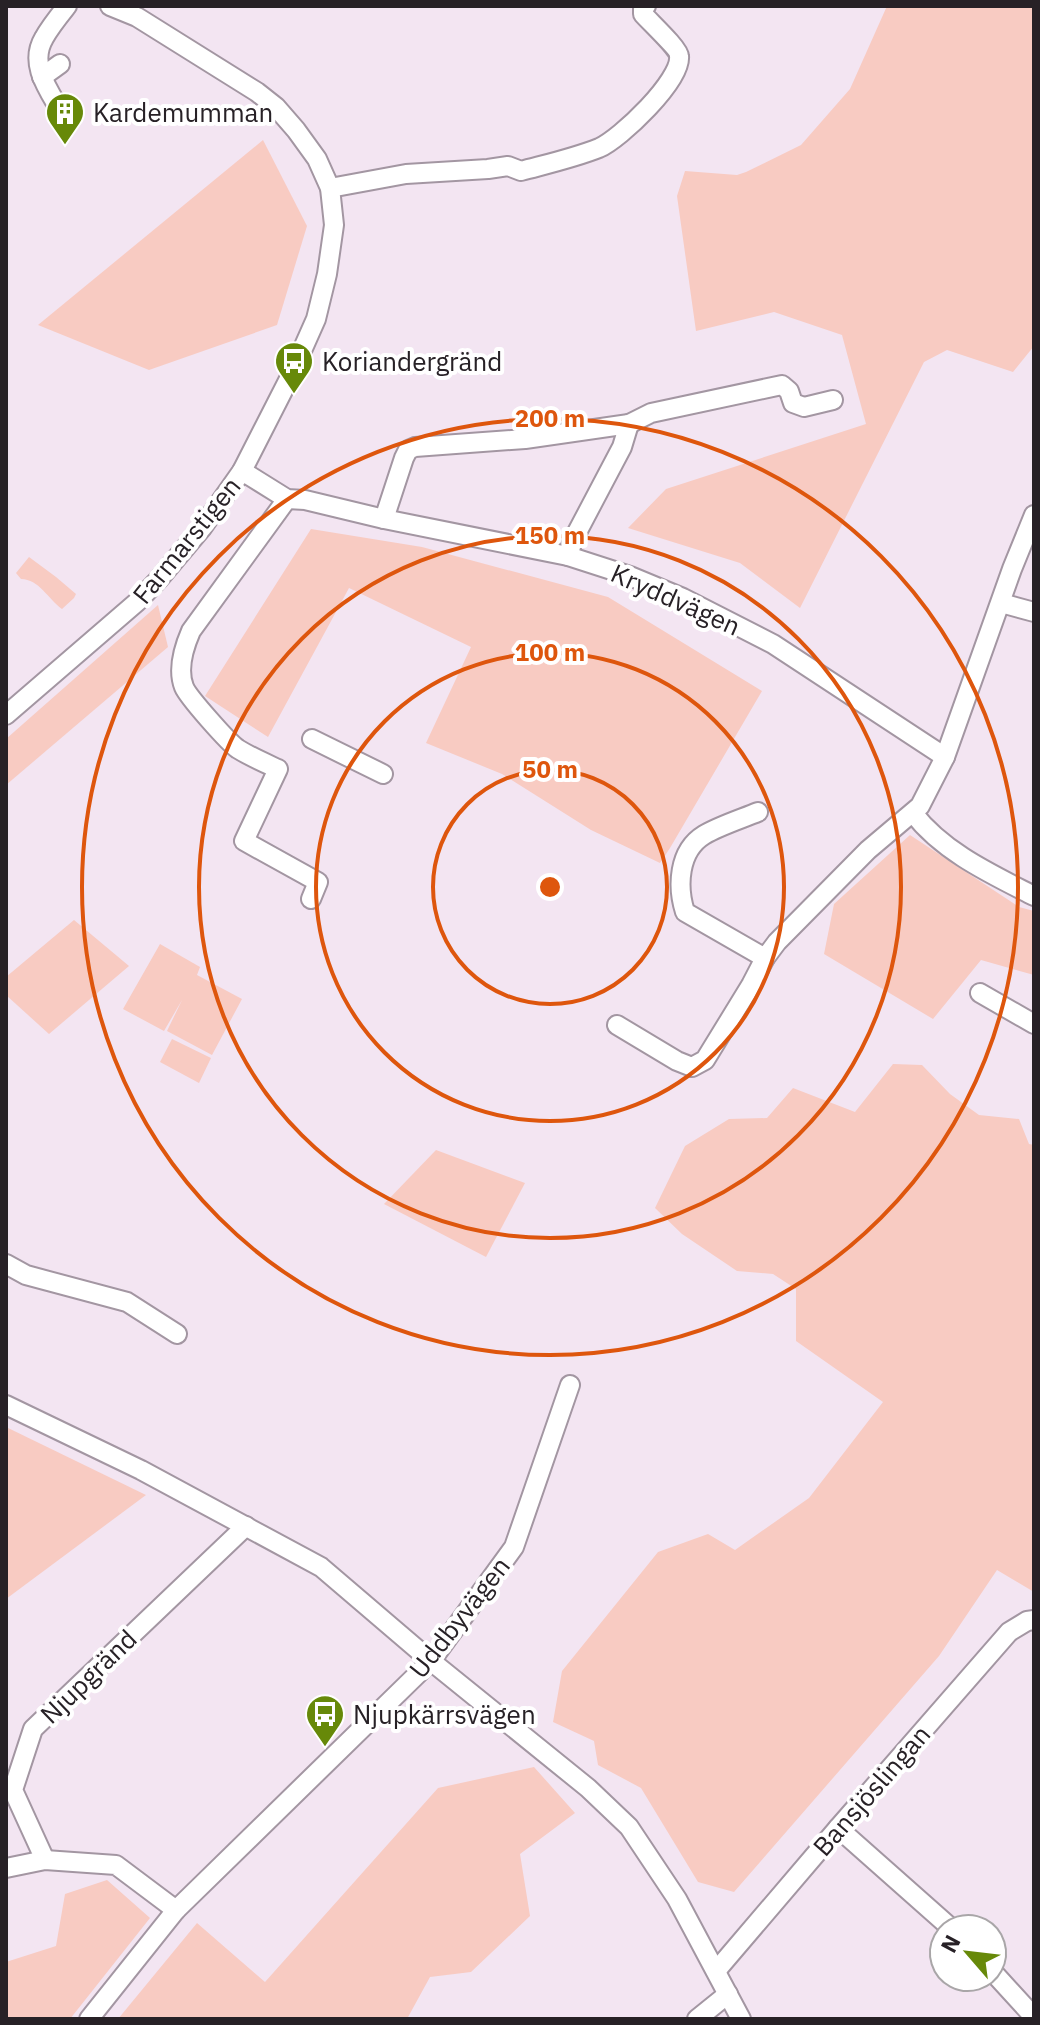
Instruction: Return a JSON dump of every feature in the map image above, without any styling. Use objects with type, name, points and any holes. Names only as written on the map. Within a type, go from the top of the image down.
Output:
[{"type":"street","points":[[60,110],[42,77],[38,62],[42,40],[67,6]]},
{"type":"street","name":"Farmarstigen","points":[[6,715],[148,590],[202,528],[242,471],[316,319],[327,274],[334,225],[330,188],[317,159],[296,130],[276,107],[257,92],[137,17],[110,6]]},
{"type":"street","points":[[330,188],[406,174],[508,166],[521,171],[602,147],[660,96],[677,70],[680,55],[643,14],[646,6]]},
{"type":"street","points":[[42,77],[60,64]]},
{"type":"street","points":[[384,519],[404,458],[408,450],[415,447],[525,439],[629,424],[651,413],[782,385],[789,391],[793,403],[804,407],[833,400]]},
{"type":"street","points":[[568,556],[573,540],[622,447],[629,424]]},
{"type":"street","name":"Kryddvägen","points":[[242,471],[287,499],[305,500],[568,556],[630,576],[683,598],[773,644],[945,757]]},
{"type":"street","points":[[287,499],[191,631],[183,649],[182,668],[184,686],[191,697],[235,747],[278,769],[244,841],[318,882],[311,899]]},
{"type":"street","points":[[617,1025],[692,1067],[705,1060],[777,942],[868,850],[920,806],[945,757],[1034,515]]},
{"type":"street","points":[[1001,603],[1034,612]]},
{"type":"street","points":[[312,739],[383,774]]},
{"type":"street","points":[[758,812],[703,835],[688,851],[680,882],[685,912],[765,958]]},
{"type":"street","points":[[913,813],[970,863],[1034,896]]},
{"type":"street","points":[[980,993],[1034,1024]]},
{"type":"street","points":[[6,1264],[26,1275],[127,1302],[177,1334]]},
{"type":"street","name":"Uddbyvägen","points":[[89,2019],[176,1910],[431,1661],[514,1547],[570,1385]]},
{"type":"street","points":[[6,1405],[141,1470],[321,1567],[588,1788],[629,1827],[677,1899],[741,2019]]},
{"type":"street","name":"Njupgränd","points":[[45,1860],[13,1790],[33,1729],[246,1526]]},
{"type":"street","name":"Bansjöslingan","points":[[716,1971],[1009,1632],[1034,1620]]},
{"type":"street","points":[[838,1828],[934,1913]]},
{"type":"street","points":[[6,1868],[45,1860],[116,1865],[176,1910]]},
{"type":"street","points":[[1008,1989],[1034,2017]]},
{"type":"street","points":[[697,2019],[728,1994]]},
{"type":"shaded area","points":[[887,6],[1034,6],[1034,346],[1013,372],[947,350],[924,362],[800,608],[740,563],[628,528],[666,489],[866,424],[842,335],[774,312],[696,331],[677,196],[685,171],[737,175],[801,145],[850,89]]},
{"type":"shaded area","points":[[263,140],[307,226],[277,325],[149,370],[38,325]]},
{"type":"shaded area","points":[[311,529],[422,547],[608,597],[762,691],[660,863],[591,830],[502,774],[426,743],[471,647],[349,588],[268,737],[205,696]]},
{"type":"shaded area","points":[[29,557],[76,594],[62,609],[33,582],[21,579],[16,573]]},
{"type":"shaded area","points":[[158,605],[168,647],[6,785],[6,739]]},
{"type":"shaded area","points":[[910,835],[1019,907],[1034,911],[1034,975],[981,960],[933,1019],[824,954],[834,904]]},
{"type":"shaded area","points":[[74,920],[129,966],[49,1034],[6,995],[6,977]]},
{"type":"shaded area","points":[[160,944],[200,967],[197,975],[242,999],[212,1055],[167,1031],[182,1000],[164,1031],[123,1009]]},
{"type":"shaded area","points":[[172,1039],[211,1058],[199,1083],[160,1062]]},
{"type":"shaded area","points":[[893,1064],[922,1065],[950,1094],[979,1115],[1019,1119],[1029,1144],[1034,1145],[1034,1592],[997,1570],[939,1656],[734,1892],[698,1882],[641,1788],[598,1765],[594,1741],[553,1722],[562,1671],[658,1552],[708,1534],[735,1550],[809,1498],[883,1402],[796,1341],[796,1289],[773,1274],[737,1271],[682,1234],[655,1208],[685,1146],[729,1119],[767,1118],[793,1088],[855,1112]]},
{"type":"shaded area","points":[[436,1150],[525,1183],[486,1257],[384,1204]]},
{"type":"shaded area","points":[[6,1427],[146,1495],[6,1599]]},
{"type":"shaded area","points":[[534,1767],[575,1813],[520,1854],[530,1916],[471,1972],[430,1977],[407,2019],[118,2019],[197,1923],[265,1982],[438,1788]]},
{"type":"shaded area","points":[[107,1880],[150,1918],[70,2019],[6,2019],[6,1962],[56,1946],[65,1894]]},
{"type":"place","name":"Kardemumman","points":[[65,146]]},
{"type":"place","name":"Koriandergränd","points":[[294,395]]},
{"type":"place","name":"Njupkärrsvägen","points":[[325,1748]]}]
